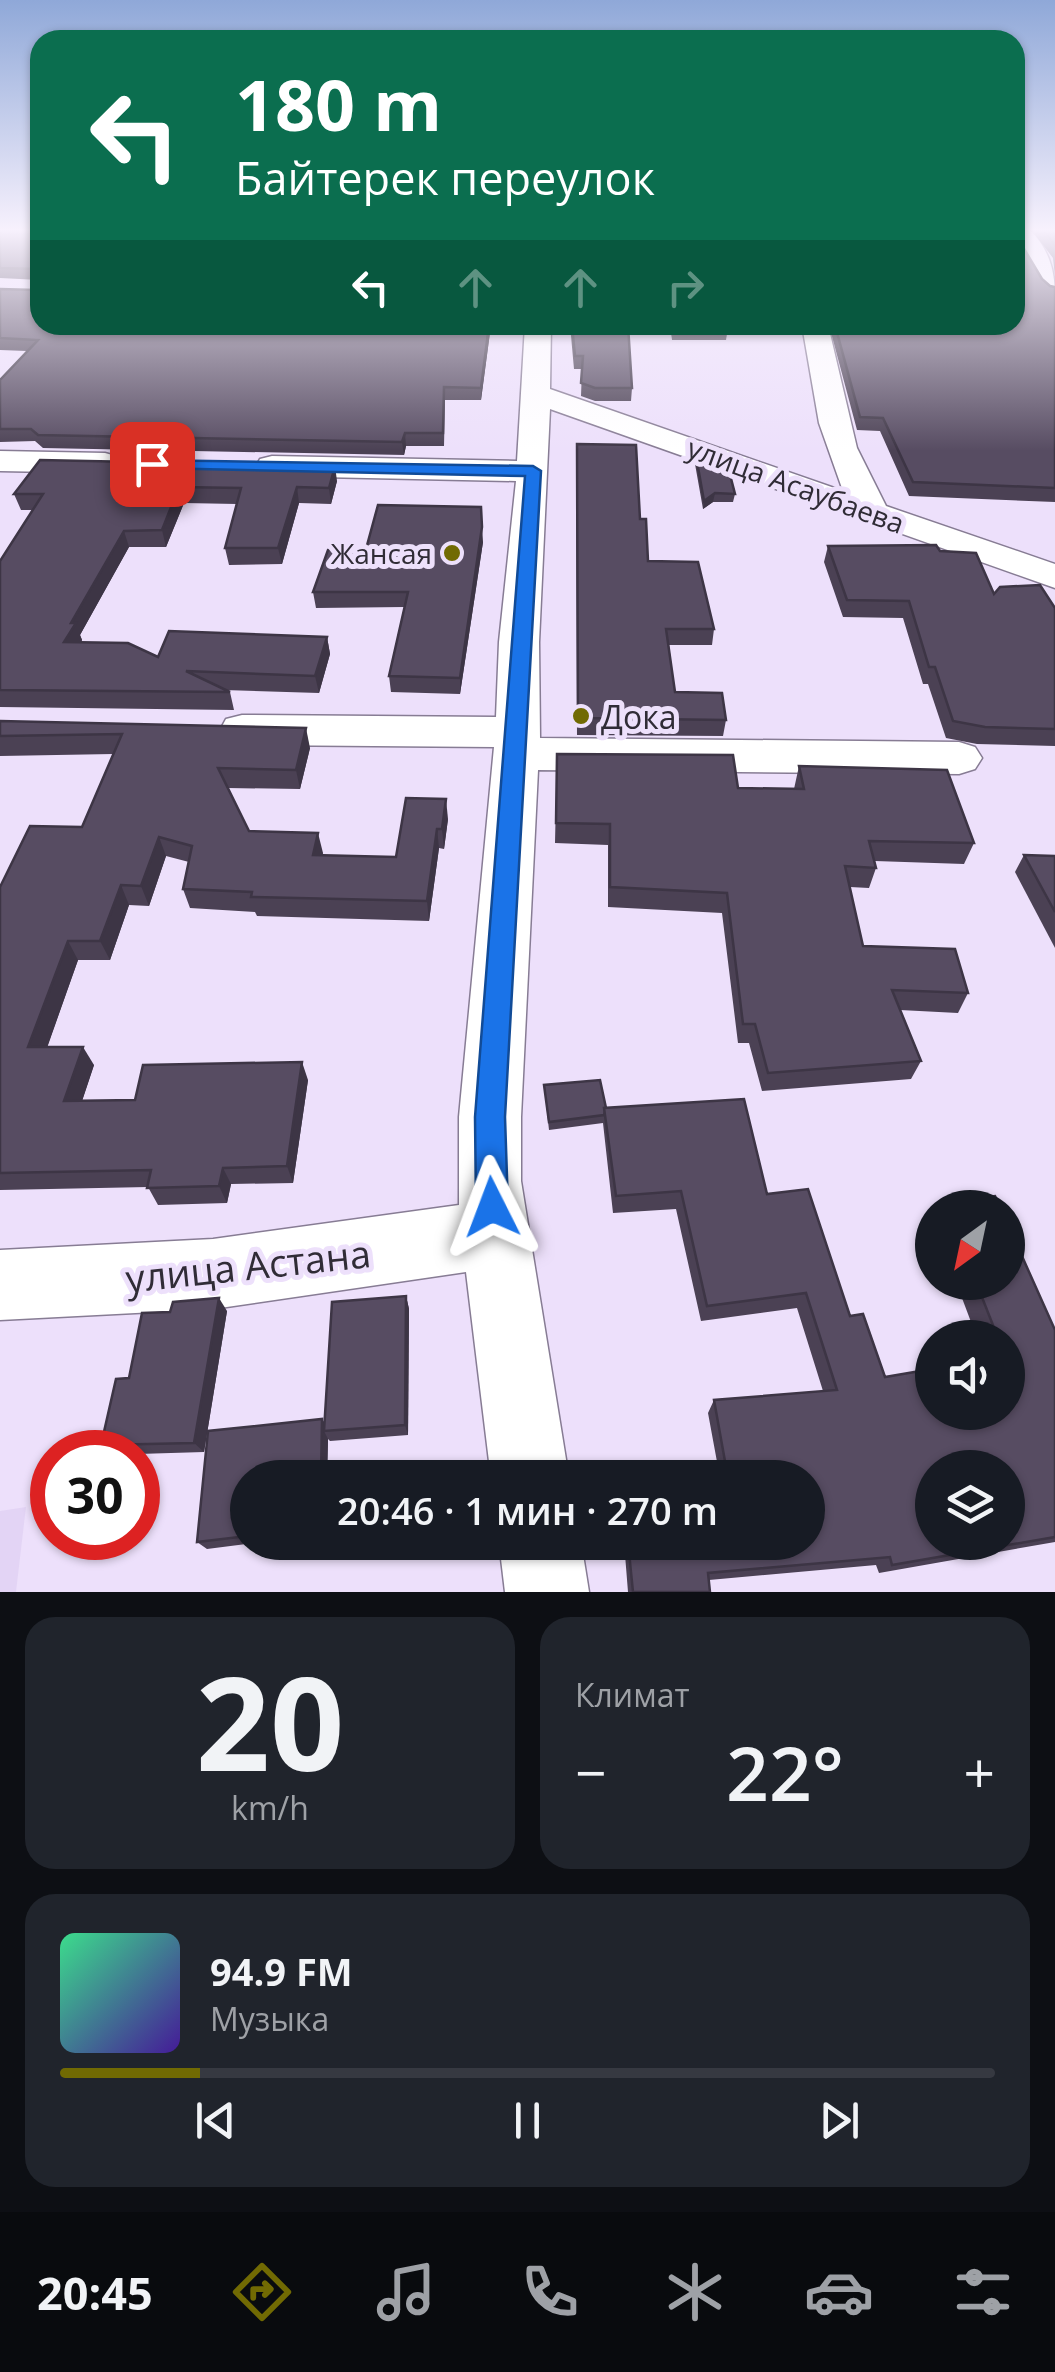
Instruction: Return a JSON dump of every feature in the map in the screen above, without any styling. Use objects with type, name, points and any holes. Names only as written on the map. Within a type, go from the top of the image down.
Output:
[{"type":"street","points":[[527,1460],[489,1181],[490,1117],[518,743],[519,642],[533,471],[538,335]]},
{"type":"street","points":[[817,335],[834,428],[865,501],[874,513]]},
{"type":"street","name":"улица Асаубаева","points":[[536,394],[1055,576]]},
{"type":"street","points":[[0,460],[138,463]]},
{"type":"street","points":[[237,465],[533,471]]},
{"type":"street","points":[[192,730],[959,758]]},
{"type":"street","name":"улица Астана","points":[[0,1285],[213,1274],[495,1234]]},
{"type":"street","points":[[543,1560],[548,1592]]},
{"type":"shaded area","points":[[26,1507],[16,1592],[0,1592],[0,1511]]},
{"type":"building","points":[[0,302],[30,302],[30,335],[488,335],[481,388],[444,387],[443,433],[405,433],[402,442],[38,435],[31,429],[0,429],[0,380],[38,340],[0,338]]},
{"type":"building","points":[[1025,302],[1055,302],[1055,488],[913,482],[883,418],[860,417],[838,335],[1025,335]]},
{"type":"building","points":[[573,335],[629,335],[632,388],[595,388],[581,383],[583,356],[575,356]]},
{"type":"building","points":[[577,444],[636,445],[640,519],[646,519],[648,561],[698,562],[714,629],[666,629],[675,692],[722,693],[726,720],[578,718]]},
{"type":"building","points":[[696,456],[728,467],[735,494],[715,493],[704,501]]},
{"type":"building","points":[[40,460],[335,466],[329,488],[297,487],[278,548],[225,548],[241,488],[179,487],[162,530],[124,531],[64,642],[128,643],[158,657],[169,631],[327,637],[315,676],[186,671],[230,692],[0,690],[0,561],[43,494],[14,494]]},
{"type":"building","points":[[378,505],[481,507],[482,527],[460,678],[389,676],[408,592],[313,592],[328,550],[366,549]]},
{"type":"building","points":[[936,545],[940,551],[976,553],[994,594],[1000,587],[1040,585],[1055,608],[1055,729],[985,727],[953,721],[935,667],[929,667],[909,601],[847,600],[828,546]]},
{"type":"building","points":[[0,721],[306,728],[296,770],[218,768],[249,831],[318,833],[313,855],[396,857],[406,798],[446,799],[442,829],[437,829],[427,901],[251,897],[252,892],[183,889],[192,846],[159,837],[141,886],[121,885],[100,941],[68,941],[28,1047],[83,1047],[64,1101],[135,1100],[143,1065],[302,1062],[287,1166],[223,1168],[219,1186],[147,1188],[151,1170],[0,1173],[0,887],[30,826],[82,827],[122,734],[0,736]]},
{"type":"building","points":[[557,754],[733,755],[738,788],[804,789],[799,766],[947,770],[974,843],[869,841],[876,868],[845,866],[863,946],[955,949],[968,993],[892,990],[921,1061],[768,1073],[755,1024],[743,1024],[727,893],[610,887],[610,824],[556,823]]},
{"type":"building","points":[[1024,855],[1055,856],[1055,912]]},
{"type":"building","points":[[600,1080],[604,1115],[549,1122],[544,1085]]},
{"type":"building","points":[[744,1099],[767,1194],[808,1189],[850,1316],[863,1314],[885,1377],[915,1372],[915,1430],[1025,1430],[1025,1320],[991,1320],[983,1300],[1025,1300],[1025,1263],[1055,1330],[1055,1537],[1025,1542],[1025,1450],[915,1450],[915,1560],[921,1560],[892,1565],[890,1557],[708,1573],[710,1592],[633,1592],[630,1560],[825,1560],[825,1460],[725,1460],[714,1400],[837,1390],[806,1293],[707,1306],[681,1191],[616,1196],[604,1108]]},
{"type":"building","points":[[406,1296],[405,1425],[324,1431],[332,1302]]},
{"type":"building","points":[[219,1298],[194,1443],[160,1444],[160,1430],[104,1430],[116,1379],[129,1378],[142,1313],[170,1312],[173,1302]]},
{"type":"building","points":[[322,1419],[321,1460],[230,1460],[230,1538],[197,1542],[208,1431]]},
{"type":"place","name":"Жансая","points":[[452,553]]},
{"type":"place","name":"Дока","points":[[581,716]]},
{"type":"route","points":[[152,464],[533,471],[490,1117],[492,1207]]}]
